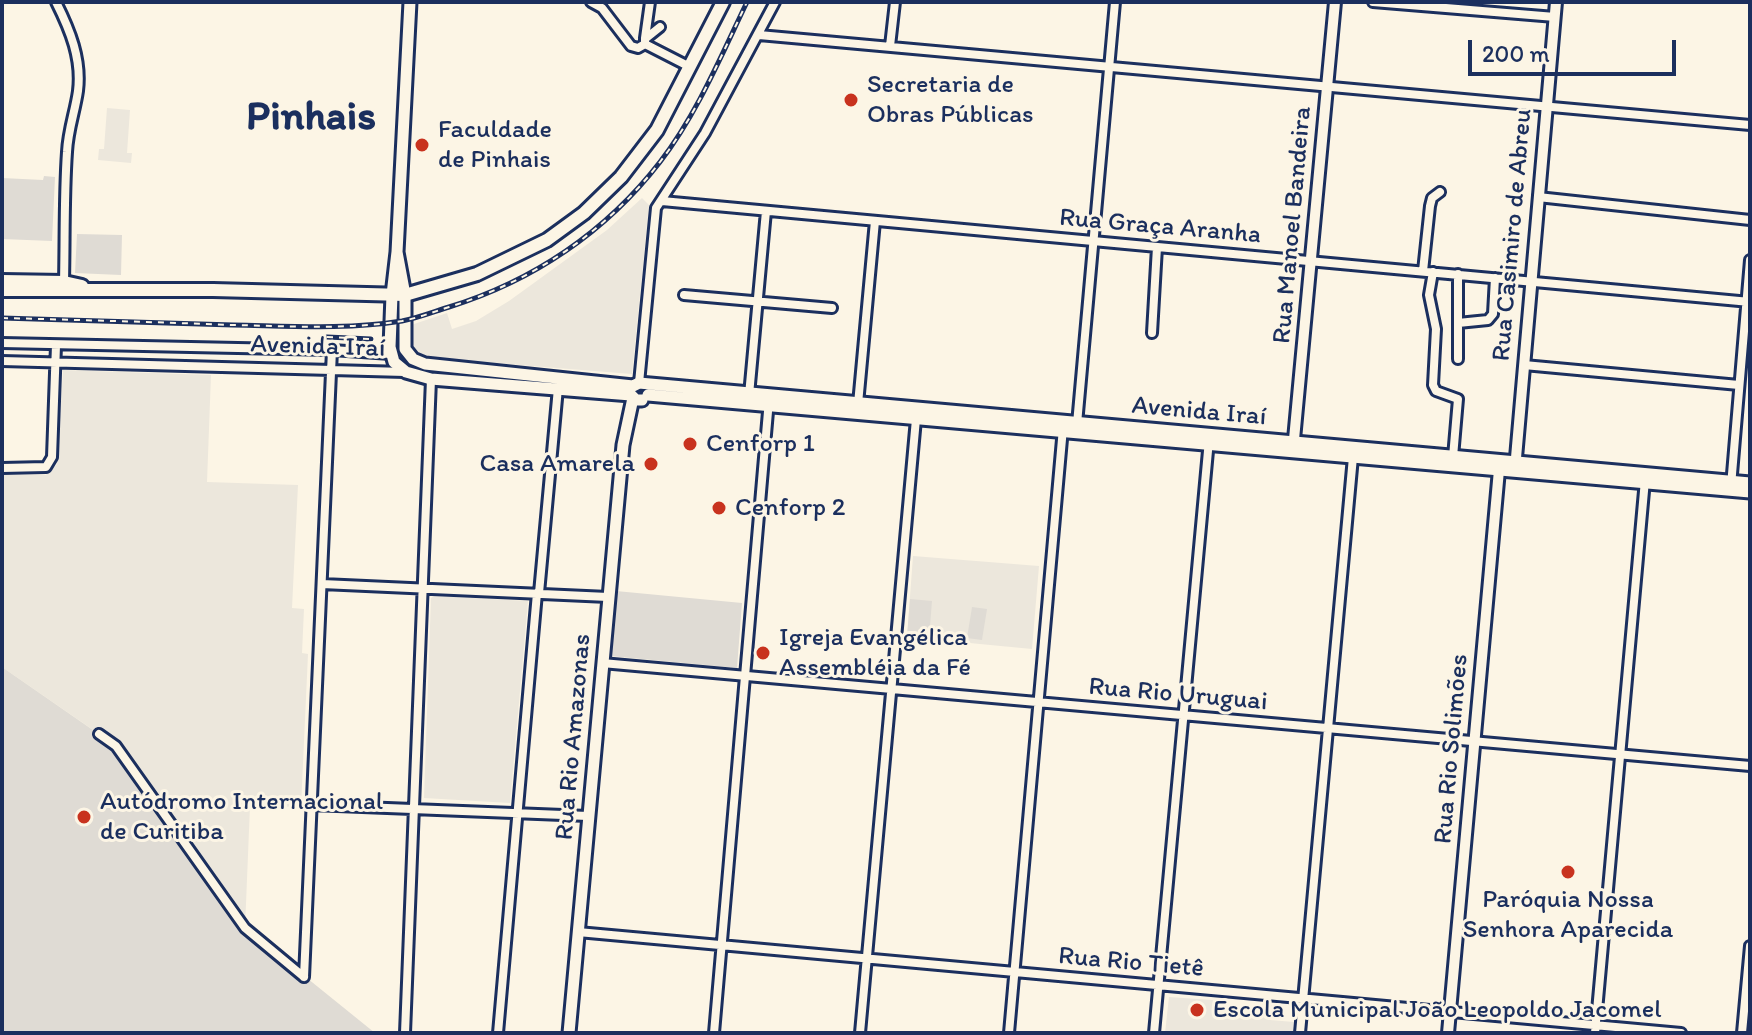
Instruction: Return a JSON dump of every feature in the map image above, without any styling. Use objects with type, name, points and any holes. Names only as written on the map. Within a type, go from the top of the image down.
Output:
[{"type":"main road","points":[[406,372],[394,362],[391,354],[398,295],[397,252],[410,2]]},
{"type":"main road","points":[[2,290],[398,295],[454,283],[547,240],[584,213],[636,160],[657,130],[723,2]]},
{"type":"main road","points":[[2,281],[64,282],[97,289]]},
{"type":"main road","name":"Avenida Iraí","points":[[398,295],[405,349],[413,359],[425,364],[639,392],[858,404],[934,416],[1317,449],[1453,457],[1515,467],[1731,486],[1750,492]]},
{"type":"main road","name":"Avenida Iraí","points":[[406,372],[431,379],[611,393],[749,395],[769,401],[916,419],[934,416]]},
{"type":"main road","name":"Rua Rio Amazonas","points":[[569,1033],[623,445],[639,392]]},
{"type":"main road","points":[[611,393],[622,402],[624,410],[623,445]]},
{"type":"main road","name":"Avenida Iraí","points":[[1063,427],[1077,424],[1188,438]]},
{"type":"main road","name":"Avenida Iraí","points":[[1317,449],[1353,457],[1499,470],[1515,467]]},
{"type":"main road","name":"Avenida Iraí","points":[[1731,486],[1750,483]]},
{"type":"street","points":[[56,2],[77,55],[78,75],[76,104],[68,129],[64,282]]},
{"type":"street","points":[[591,2],[602,8],[631,46],[638,48],[660,27]]},
{"type":"street","points":[[645,42],[650,2]]},
{"type":"street","points":[[639,392],[656,208],[705,133],[775,2]]},
{"type":"street","points":[[890,46],[895,2]]},
{"type":"street","points":[[1077,424],[1115,2]]},
{"type":"street","name":"Rua Manoel Bandeira","points":[[1294,447],[1335,2]]},
{"type":"street","points":[[1373,2],[1555,17]]},
{"type":"street","name":"Rua Casimiro de Abreu","points":[[1515,467],[1556,2]]},
{"type":"street","points":[[759,35],[1750,125]]},
{"type":"street","points":[[645,42],[690,67]]},
{"type":"street","points":[[1440,192],[1432,198],[1430,206],[1429,295],[1436,329],[1433,385],[1436,391],[1458,399],[1453,457]]},
{"type":"street","points":[[1538,197],[1750,220]]},
{"type":"street","name":"Rua Graça Aranha","points":[[662,201],[1428,272],[1470,273],[1531,282],[1748,302]]},
{"type":"street","points":[[749,395],[766,211]]},
{"type":"street","points":[[858,404],[875,221]]},
{"type":"street","points":[[1152,333],[1157,247]]},
{"type":"street","points":[[1731,486],[1750,260]]},
{"type":"street","points":[[1458,274],[1458,359]]},
{"type":"street","points":[[1458,323],[1488,320],[1493,314],[1495,278]]},
{"type":"street","points":[[684,295],[832,308]]},
{"type":"street","name":"Avenida Iraí","points":[[2,343],[391,354]]},
{"type":"street","points":[[2,468],[46,467],[52,457],[56,345]]},
{"type":"street","points":[[99,734],[116,746],[245,928],[304,977],[332,350]]},
{"type":"street","name":"Avenida Iraí","points":[[2,361],[406,372]]},
{"type":"street","points":[[1524,365],[1739,385]]},
{"type":"street","points":[[405,1033],[431,379]]},
{"type":"street","points":[[498,1033],[558,388]]},
{"type":"street","points":[[714,1033],[769,401]]},
{"type":"street","points":[[860,1033],[916,419]]},
{"type":"street","points":[[1009,1033],[1063,427]]},
{"type":"street","points":[[1154,1033],[1209,440]]},
{"type":"street","points":[[1300,1033],[1353,457]]},
{"type":"street","name":"Rua Rio Solimões","points":[[1448,1033],[1499,470]]},
{"type":"street","points":[[1596,1029],[1645,478]]},
{"type":"street","points":[[322,584],[608,597]]},
{"type":"street","name":"Rua Rio Uruguai","points":[[602,663],[1750,766]]},
{"type":"street","points":[[312,805],[588,816]]},
{"type":"street","name":"Rua Rio Tietê","points":[[578,932],[1450,1012],[1596,1029],[1681,1033]]},
{"type":"street","points":[[1742,1033],[1750,946]]},
{"type":"shaded area","points":[[107,108],[130,110],[127,153],[132,153],[131,163],[98,160],[99,149],[104,149]]},
{"type":"shaded area","points":[[44,176],[55,177],[52,241],[2,239],[2,178],[43,180]]},
{"type":"shaded area","points":[[642,198],[649,205],[632,374],[431,358],[410,349],[411,325],[447,313],[452,329],[476,321],[509,301],[607,230]]},
{"type":"shaded area","points":[[77,234],[122,235],[121,275],[75,273]]},
{"type":"shaded area","points":[[63,370],[211,375],[207,482],[298,485],[292,608],[304,609],[302,653],[308,654],[301,807],[250,806],[245,928],[99,734],[2,667],[2,475],[46,475],[57,464]]},
{"type":"shaded area","points":[[913,556],[1039,566],[1032,649],[907,637]]},
{"type":"shaded area","points":[[616,591],[742,603],[737,668],[610,656]]},
{"type":"shaded area","points":[[431,598],[528,601],[510,803],[424,798]]},
{"type":"shaded area","points":[[910,599],[932,601],[929,639],[907,637]]},
{"type":"shaded area","points":[[972,607],[987,609],[982,640],[967,638]]},
{"type":"shaded area","name":"Autódromo Internacional de Curitiba","points":[[2,667],[116,746],[245,928],[375,1033],[2,1033]]},
{"type":"shaded area","name":"Escola Municipal João Leopoldo Jacomel","points":[[1169,997],[1226,1001],[1225,1016],[1254,1018],[1256,1004],[1272,1005],[1270,1020],[1294,1022],[1293,1033],[1165,1033]]},
{"type":"railway","points":[[2,318],[296,327],[360,326],[408,320],[480,296],[566,251],[616,211],[639,187],[686,124],[747,2]]},
{"type":"railway","points":[[327,337],[371,339]]},
{"type":"place","name":"Secretaria de Obras Públicas","points":[[851,100]]},
{"type":"place","name":"Faculdade de Pinhais","points":[[422,145]]},
{"type":"place","name":"Cenforp 1","points":[[690,444]]},
{"type":"place","name":"Casa Amarela","points":[[651,464]]},
{"type":"place","name":"Cenforp 2","points":[[719,508]]},
{"type":"place","name":"Igreja Evangélica Assembléia da Fé","points":[[763,653]]},
{"type":"place","name":"Autódromo Internacional de Curitiba","points":[[84,817]]},
{"type":"place","name":"Paróquia Nossa Senhora Aparecida","points":[[1568,872]]},
{"type":"place","name":"Escola Municipal João Leopoldo Jacomel","points":[[1197,1010]]},
{"type":"district","name":"Pinhais","points":[[311,118]]}]
